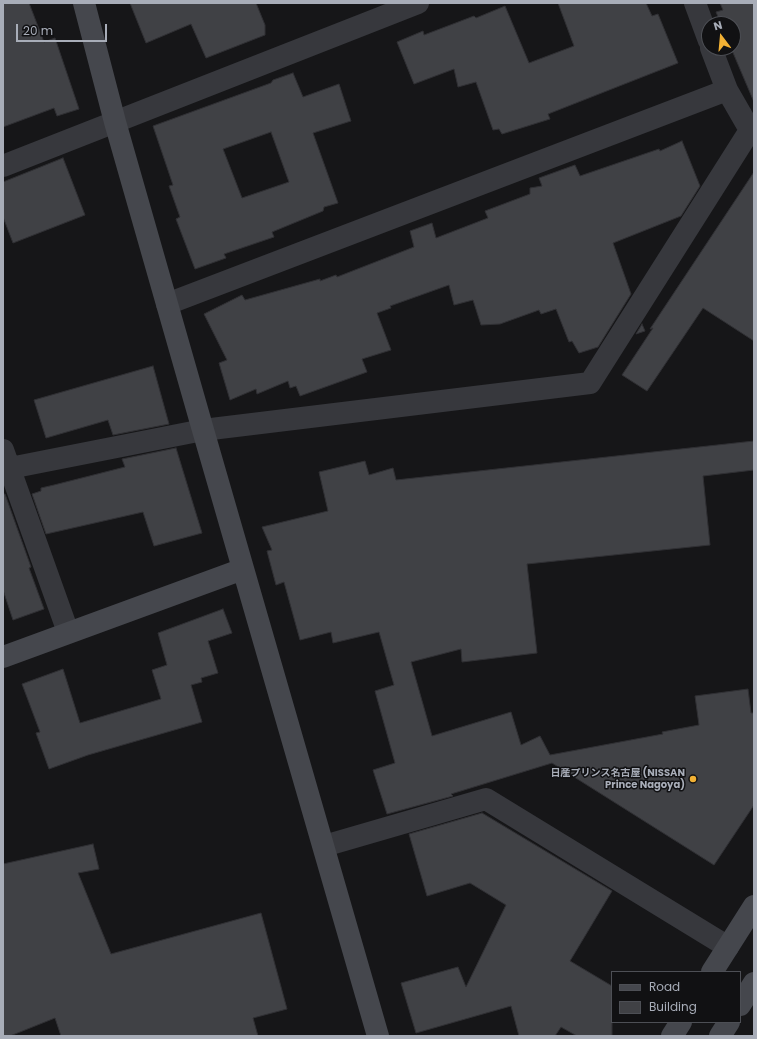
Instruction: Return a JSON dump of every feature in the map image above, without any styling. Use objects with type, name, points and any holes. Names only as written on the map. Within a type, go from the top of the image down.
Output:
[{"type":"street","points":[[84,3],[115,122],[378,1036]]},
{"type":"street","points":[[3,166],[418,3]]},
{"type":"street","points":[[695,3],[701,19]]},
{"type":"street","points":[[68,632],[6,459],[203,430],[590,383],[753,129],[727,90],[715,56]]},
{"type":"street","points":[[167,304],[727,90]]},
{"type":"street","points":[[3,657],[243,569]]},
{"type":"street","points":[[324,846],[486,799],[728,947]]},
{"type":"street","points":[[713,971],[754,906]]},
{"type":"street","points":[[741,1003],[754,983]]},
{"type":"street","points":[[672,1036],[680,1023]]},
{"type":"street","points":[[720,1036],[728,1023]]},
{"type":"building","points":[[3,3],[29,3],[44,42],[55,38],[79,109],[57,116],[54,108],[3,127]]},
{"type":"building","points":[[130,3],[256,3],[265,25],[265,35],[206,58],[191,24],[146,43]]},
{"type":"building","points":[[558,3],[646,3],[652,16],[658,14],[678,63],[548,114],[550,119],[502,134],[499,129],[493,130],[476,82],[458,87],[454,69],[414,84],[397,42],[423,31],[424,35],[474,16],[476,18],[505,6],[529,63],[574,46]]},
{"type":"building","points":[[720,3],[754,3],[754,102],[734,56],[741,56],[741,16],[718,16],[716,12],[723,10]]},
{"type":"building","points":[[293,73],[303,97],[339,84],[351,121],[313,133],[338,203],[324,207],[323,211],[272,232],[274,237],[224,254],[226,258],[195,269],[176,219],[180,217],[169,186],[173,185],[153,126],[271,83],[273,80]],"holes":[[[271,132],[289,182],[242,198],[223,149]]]},
{"type":"building","points":[[682,141],[700,186],[681,216],[613,243],[631,294],[598,347],[579,353],[572,341],[569,342],[556,309],[541,314],[539,310],[500,324],[481,325],[473,300],[454,305],[449,285],[390,306],[391,308],[377,313],[391,350],[362,359],[367,372],[300,396],[296,386],[290,388],[288,381],[257,394],[256,389],[230,400],[219,363],[227,360],[204,314],[242,295],[245,300],[320,279],[320,281],[336,275],[337,277],[414,247],[410,231],[432,223],[436,238],[488,218],[485,211],[530,194],[530,188],[542,186],[539,178],[575,165],[580,176],[659,149],[660,151]]},
{"type":"building","points":[[63,158],[85,215],[13,243],[3,217],[3,182]]},
{"type":"building","points":[[754,172],[754,341],[703,308],[647,391],[622,375],[653,328],[650,329]]},
{"type":"building","points":[[642,324],[645,331],[636,334]]},
{"type":"building","points":[[153,366],[169,424],[113,435],[108,420],[46,438],[34,400]]},
{"type":"building","points":[[754,441],[754,470],[703,476],[710,545],[527,564],[537,653],[462,662],[461,649],[411,662],[432,736],[511,712],[521,745],[540,736],[550,755],[663,734],[662,732],[699,725],[695,696],[748,689],[751,713],[754,713],[754,805],[714,865],[552,763],[451,794],[453,796],[387,814],[373,770],[395,763],[375,691],[394,685],[379,632],[333,643],[331,632],[300,640],[284,582],[276,585],[267,551],[272,550],[262,527],[328,511],[319,472],[365,461],[369,475],[393,468],[396,480]]},
{"type":"building","points":[[176,448],[202,533],[154,546],[143,512],[46,534],[32,494],[41,491],[41,488],[125,467],[122,459]]},
{"type":"building","points":[[3,494],[5,494],[44,609],[13,620],[3,590]]},
{"type":"building","points":[[223,609],[232,633],[208,641],[218,673],[201,678],[202,682],[191,685],[202,722],[88,755],[49,769],[36,733],[40,732],[22,684],[63,669],[80,723],[161,699],[152,670],[167,665],[158,633]]},
{"type":"building","points":[[482,813],[612,891],[570,961],[611,985],[612,1036],[577,1036],[561,1027],[555,1036],[519,1036],[511,1006],[416,1033],[401,983],[458,967],[466,987],[506,905],[470,883],[427,896],[409,834]]},
{"type":"building","points":[[93,844],[99,869],[78,873],[111,954],[261,913],[287,1009],[253,1018],[258,1036],[61,1036],[55,1018],[10,1036],[3,1036],[3,864]]},
{"type":"place","name":"日産プリンス名古屋 (NISSAN Prince Nagoya)","points":[[693,779]]}]
